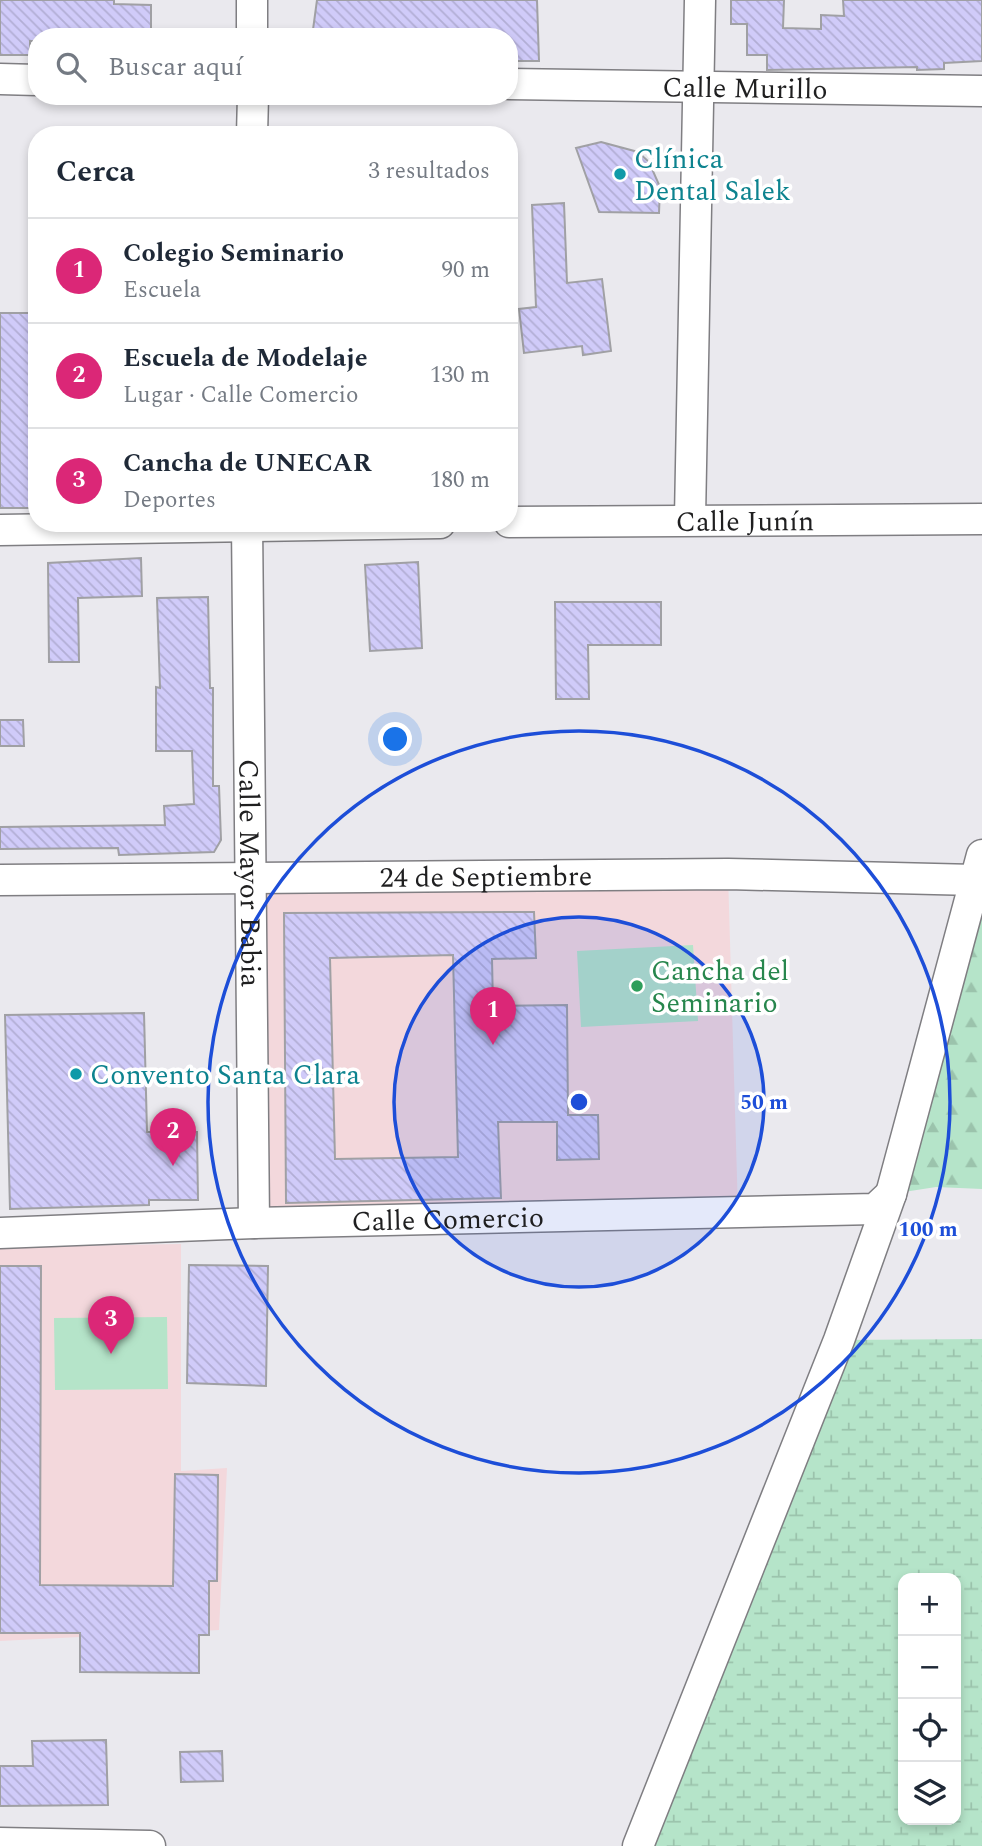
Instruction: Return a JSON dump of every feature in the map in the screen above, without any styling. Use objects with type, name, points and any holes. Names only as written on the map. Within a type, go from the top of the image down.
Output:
[{"type":"street","points":[[252,0],[253,28]]},
{"type":"street","points":[[690,519],[700,0]]},
{"type":"street","points":[[0,79],[28,80]]},
{"type":"street","name":"Calle Murillo","points":[[518,84],[982,91]]},
{"type":"street","points":[[252,126],[253,105]]},
{"type":"street","name":"Calle Junín","points":[[518,522],[982,519]]},
{"type":"street","points":[[0,530],[28,529]]},
{"type":"street","name":"Calle Mayor Babia","points":[[247,532],[254,1223]]},
{"type":"street","points":[[638,1846],[839,1340],[891,1194],[978,867]]},
{"type":"street","name":"24 de Septiembre","points":[[0,880],[728,874],[978,867]]},
{"type":"street","name":"Calle Comercio","points":[[0,1233],[254,1223],[875,1209],[891,1194]]},
{"type":"street","points":[[0,1843],[150,1846]]},
{"type":"shaded area","points":[[728,874],[738,1211],[254,1223],[252,878]]},
{"type":"shaded area","points":[[181,1244],[181,1471],[227,1468],[219,1630],[0,1641],[0,1247]]},
{"type":"green space","points":[[982,855],[982,1189],[936,1187],[891,1194]]},
{"type":"green space","name":"Cancha del Seminario","points":[[693,945],[698,1021],[581,1027],[577,951]]},
{"type":"green space","points":[[167,1317],[168,1389],[55,1390],[54,1318]]},
{"type":"green space","points":[[982,1339],[982,1846],[638,1846],[839,1340]]},
{"type":"building","points":[[0,0],[114,0],[114,4],[151,5],[151,28],[28,28],[28,55],[0,55]]},
{"type":"building","points":[[317,0],[537,0],[539,61],[518,61],[518,28],[313,28]]},
{"type":"building","points":[[731,0],[784,0],[783,28],[821,29],[821,15],[844,16],[843,0],[982,0],[982,61],[944,63],[944,69],[917,70],[917,67],[767,70],[767,55],[747,55],[747,24],[731,24]]},
{"type":"building","name":"Clínica Dental Salek","points":[[601,142],[638,152],[649,162],[660,187],[659,213],[599,212],[576,148]]},
{"type":"building","points":[[564,203],[567,283],[602,279],[611,351],[583,355],[582,346],[524,353],[519,309],[536,307],[532,205]]},
{"type":"building","points":[[0,313],[28,313],[28,508],[0,508]]},
{"type":"building","points":[[141,558],[142,596],[78,598],[79,662],[49,662],[48,563]]},
{"type":"building","points":[[418,562],[422,648],[370,651],[365,565]]},
{"type":"building","points":[[208,597],[210,688],[213,688],[213,786],[219,786],[221,840],[214,852],[119,855],[118,848],[0,849],[0,827],[165,825],[164,806],[194,804],[192,751],[156,751],[156,687],[160,688],[157,598]]},
{"type":"building","points":[[555,602],[661,602],[661,645],[588,645],[589,699],[556,699]]},
{"type":"building","points":[[0,720],[23,720],[24,746],[0,746]]},
{"type":"building","points":[[534,912],[536,958],[492,959],[493,1006],[567,1005],[568,1115],[598,1115],[599,1159],[557,1160],[557,1122],[498,1122],[501,1198],[286,1203],[284,913]],"holes":[[[453,955],[458,1157],[335,1159],[330,958]]]},
{"type":"building","name":"Convento Santa Clara","points":[[144,1013],[147,1132],[197,1132],[198,1200],[149,1200],[149,1205],[10,1209],[5,1015]]},
{"type":"building","points":[[189,1265],[268,1266],[266,1386],[187,1383]]},
{"type":"building","points":[[0,1266],[41,1266],[40,1585],[173,1586],[175,1474],[218,1475],[217,1581],[209,1581],[209,1635],[199,1635],[199,1673],[80,1672],[80,1633],[0,1633]]},
{"type":"building","points":[[106,1740],[108,1805],[0,1806],[0,1766],[33,1766],[32,1741]]},
{"type":"building","points":[[222,1751],[223,1781],[181,1782],[180,1752]]},
{"type":"place","name":"Clínica Dental Salek","points":[[620,174]]},
{"type":"place","name":"Cancha del Seminario","points":[[637,986]]},
{"type":"place","name":"Colegio Seminario","points":[[493,1045]]},
{"type":"place","name":"Convento Santa Clara","points":[[76,1074]]},
{"type":"place","name":"Escuela de Modelaje","points":[[173,1166]]},
{"type":"place","name":"Cancha de UNECAR","points":[[111,1354]]}]
